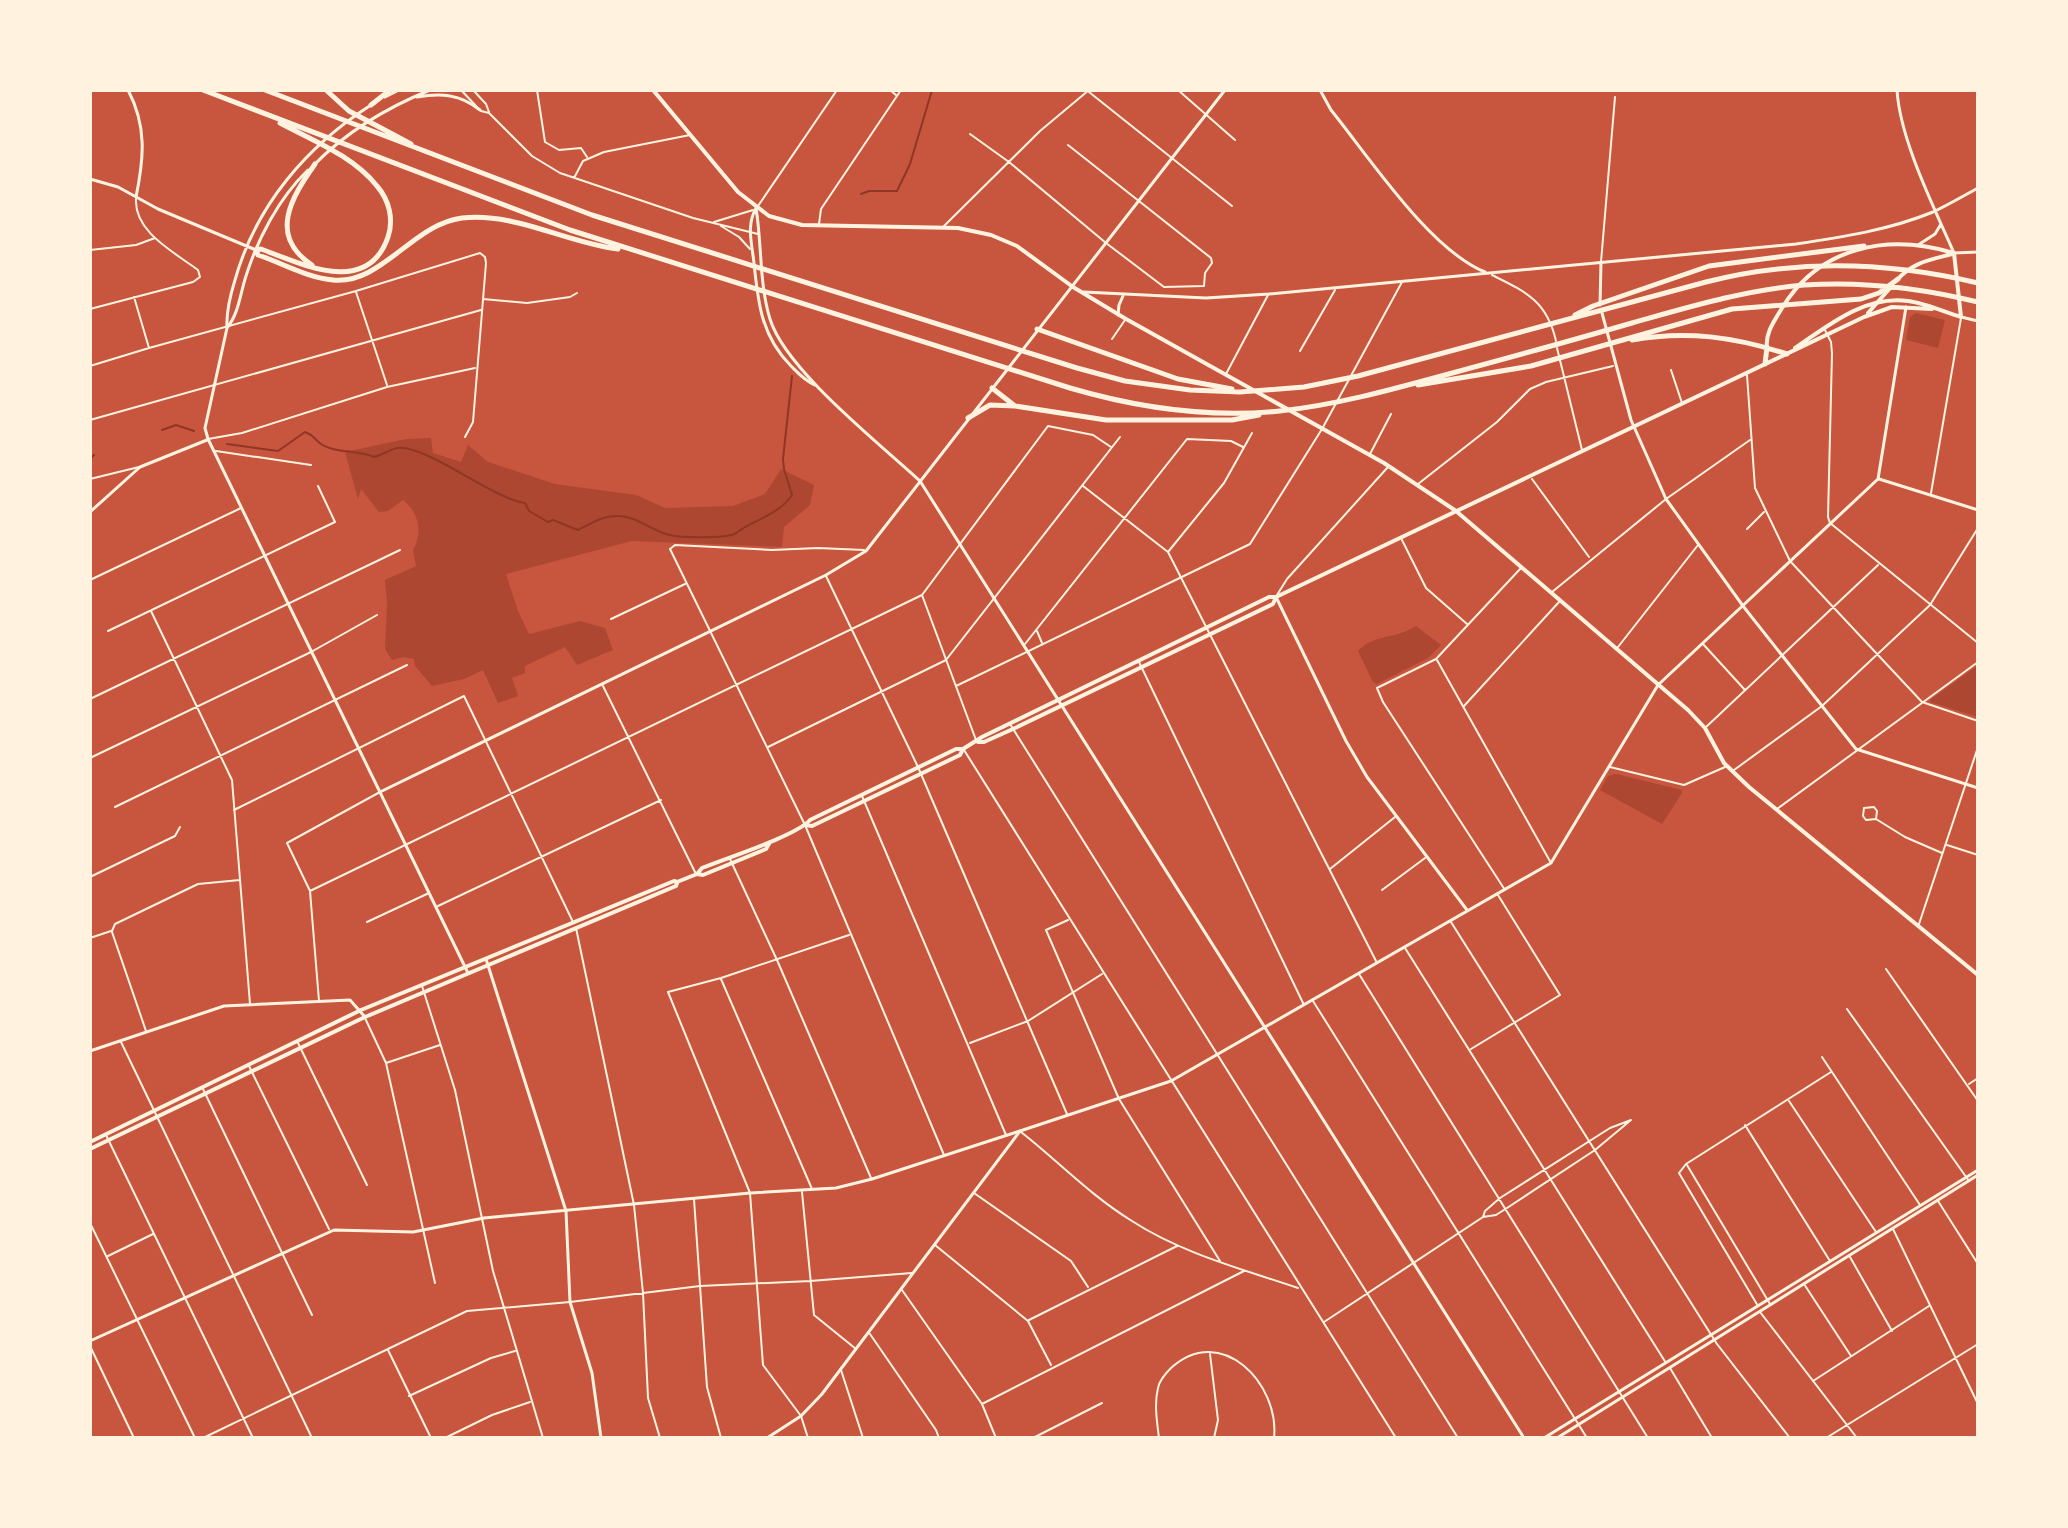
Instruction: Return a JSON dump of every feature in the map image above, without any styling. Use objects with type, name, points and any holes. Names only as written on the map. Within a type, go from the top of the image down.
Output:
[{"type":"highway","points":[[203,90],[498,204],[630,250],[1025,374],[1103,397],[1153,407],[1212,413],[1275,411],[1330,404],[1720,299],[1804,285],[1879,285],[1978,302]]},
{"type":"highway","points":[[265,90],[592,215],[1033,355],[1141,384],[1182,389],[1240,392],[1343,380],[1566,320],[1709,266],[1864,246]]},
{"type":"highway","points":[[326,90],[355,115],[440,159]]},
{"type":"highway","points":[[369,106],[390,90]]},
{"type":"highway","points":[[258,112],[348,160],[368,176],[385,197],[390,225],[381,251],[359,268],[332,272],[317,268],[293,246],[288,231],[290,203],[317,162]]},
{"type":"highway","points":[[332,272],[256,250],[258,255],[322,278],[350,280],[371,271],[432,227],[456,219],[476,217],[521,225],[599,246],[630,250]]},
{"type":"highway","points":[[1605,305],[1723,278],[1811,266],[1899,269],[1978,283]]},
{"type":"highway","points":[[1389,390],[1553,360],[1725,310],[1861,299],[1879,293],[1898,279]]},
{"type":"highway","points":[[1037,329],[1178,379],[1240,392]]},
{"type":"highway","points":[[1615,343],[1663,336],[1735,338],[1787,354]]},
{"type":"highway","points":[[1765,364],[1767,347]]},
{"type":"highway","points":[[992,388],[1015,406]]},
{"type":"highway","points":[[968,418],[990,405],[1114,421],[1232,420],[1275,411]]},
{"type":"main road","points":[[128,90],[138,112],[143,136],[143,160],[136,197]]},
{"type":"main road","points":[[399,90],[336,129],[309,153],[273,197],[247,245],[230,298],[227,328],[205,428],[467,970]]},
{"type":"main road","points":[[227,328],[235,318],[256,250],[284,198],[342,139],[378,114],[430,90]]},
{"type":"main road","points":[[653,90],[725,178],[756,208],[780,220],[819,225],[974,230],[1008,242],[1118,315],[1389,466],[1456,511],[1552,593],[1705,728],[1718,755],[1732,771],[1978,975]]},
{"type":"main road","points":[[380,792],[826,575],[866,551],[1225,90]]},
{"type":"main road","points":[[1320,90],[1331,110],[1441,245],[1488,273]]},
{"type":"main road","points":[[1897,90],[1902,122],[1954,253],[1961,317]]},
{"type":"main road","points":[[409,98],[449,95],[464,99],[480,110]]},
{"type":"main road","points":[[90,179],[118,187],[165,212],[256,250]]},
{"type":"main road","points":[[1084,292],[1206,298],[1335,290],[1796,244],[1875,231],[1936,211],[1978,188]]},
{"type":"main road","points":[[756,208],[750,233],[759,312],[767,335],[784,359],[807,382],[818,387]]},
{"type":"main road","points":[[756,208],[765,301],[770,321],[791,357],[818,387],[920,481],[1524,1438]]},
{"type":"main road","points":[[1917,246],[1935,234],[1941,224]]},
{"type":"main road","points":[[1767,347],[1767,335],[1794,288],[1831,259],[1864,246],[1917,246],[1954,253],[1978,252]]},
{"type":"main road","points":[[1864,317],[1898,279],[1918,263],[1954,253]]},
{"type":"main road","points":[[1601,262],[1599,298],[1634,428],[1666,499],[1698,544],[1856,749],[1978,788]]},
{"type":"main road","points":[[1118,315],[1124,295]]},
{"type":"main road","points":[[1787,354],[1857,308],[1879,303],[1907,301],[1978,321]]},
{"type":"main road","points":[[1139,664],[1206,627],[1531,478],[1864,317],[1892,307],[1932,309]]},
{"type":"main road","points":[[90,1343],[330,1232],[424,1231],[484,1218],[836,1188],[872,1179],[1171,1081],[1359,974],[1551,863],[1658,685],[1878,479],[1906,307]]},
{"type":"main road","points":[[90,512],[140,467],[208,439]]},
{"type":"main road","points":[[1878,479],[1978,510]]},
{"type":"main road","points":[[487,962],[573,922],[676,886],[677,882],[697,874],[702,868],[770,842],[956,749],[963,749],[1139,664],[1273,604],[1276,597]]},
{"type":"main road","points":[[1276,597],[1346,741],[1395,817],[1468,911]]},
{"type":"main road","points":[[805,825],[812,826],[921,774],[960,755],[963,749]]},
{"type":"main road","points":[[697,874],[703,875],[766,849],[770,842]]},
{"type":"main road","points":[[90,1142],[157,1117],[361,1010],[576,928],[624,904]]},
{"type":"main road","points":[[487,962],[566,1211],[570,1302],[592,1373],[601,1438]]},
{"type":"main road","points":[[299,1044],[424,992],[467,970]]},
{"type":"main road","points":[[90,1051],[211,1009],[350,1000],[365,1017]]},
{"type":"main road","points":[[90,1149],[154,1111],[203,1091]]},
{"type":"main road","points":[[767,1438],[801,1416],[822,1394],[1020,1131]]},
{"type":"main road","points":[[1557,1438],[1666,1363],[1760,1312],[1802,1282],[1978,1172]]},
{"type":"main road","points":[[1832,1263],[1849,1256],[1878,1235]]},
{"type":"main road","points":[[1544,1438],[1669,1368],[1758,1306],[1802,1282]]},
{"type":"street","points":[[461,90],[480,110],[489,113]]},
{"type":"street","points":[[473,90],[486,104],[489,113],[532,156],[553,170],[712,223],[760,234]]},
{"type":"street","points":[[537,90],[545,142],[559,150],[584,149],[588,159]]},
{"type":"street","points":[[712,223],[756,208],[837,90]]},
{"type":"street","points":[[890,90],[897,95]]},
{"type":"street","points":[[819,225],[821,209],[901,90]]},
{"type":"street","points":[[1178,90],[1235,140]]},
{"type":"street","points":[[942,228],[1088,91],[1232,206]]},
{"type":"street","points":[[1601,262],[1615,97]]},
{"type":"street","points":[[970,134],[1164,287],[1202,287],[1212,260],[1068,145]]},
{"type":"street","points":[[574,178],[580,164],[604,152],[691,135]]},
{"type":"street","points":[[90,309],[193,282],[200,277],[198,270],[156,238],[139,220],[136,197]]},
{"type":"street","points":[[712,223],[739,237],[753,252]]},
{"type":"street","points":[[90,250],[136,245],[156,238]]},
{"type":"street","points":[[90,366],[480,253],[486,263],[473,422],[465,437]]},
{"type":"street","points":[[1488,273],[1539,302],[1553,330],[1582,451]]},
{"type":"street","points":[[956,686],[1250,544],[1322,429],[1402,282]]},
{"type":"street","points":[[1300,351],[1335,290]]},
{"type":"street","points":[[356,291],[387,387]]},
{"type":"street","points":[[483,299],[527,303],[570,297],[577,293]]},
{"type":"street","points":[[1226,374],[1269,294]]},
{"type":"street","points":[[134,296],[149,348]]},
{"type":"street","points":[[90,420],[482,309]]},
{"type":"street","points":[[1931,495],[1961,317]]},
{"type":"street","points":[[1112,339],[1126,319]]},
{"type":"street","points":[[1824,328],[1832,353],[1830,523],[1978,643]]},
{"type":"street","points":[[1417,485],[1497,422],[1530,389],[1615,365]]},
{"type":"street","points":[[208,439],[242,433],[387,387],[476,367]]},
{"type":"street","points":[[1671,370],[1683,404]]},
{"type":"street","points":[[1747,373],[1754,481],[1790,561],[1922,702],[1978,721]]},
{"type":"street","points":[[1369,455],[1391,414]]},
{"type":"street","points":[[310,891],[922,595],[1048,426],[1093,435],[1112,448]]},
{"type":"street","points":[[1168,552],[1224,483],[1252,433]]},
{"type":"street","points":[[767,747],[946,660],[1120,437]]},
{"type":"street","points":[[1024,645],[1187,439],[1231,441],[1243,447]]},
{"type":"street","points":[[1552,593],[1666,499],[1751,440]]},
{"type":"street","points":[[214,451],[311,465]]},
{"type":"street","points":[[1276,597],[1287,579],[1389,466]]},
{"type":"street","points":[[90,479],[140,467]]},
{"type":"street","points":[[1531,478],[1591,559]]},
{"type":"street","points":[[108,631],[335,522],[318,486]]},
{"type":"street","points":[[1083,486],[1168,552],[1378,963]]},
{"type":"street","points":[[90,580],[242,508]]},
{"type":"street","points":[[1747,529],[1765,511]]},
{"type":"street","points":[[1732,771],[1822,706],[1930,605],[1978,528]]},
{"type":"street","points":[[1401,539],[1426,588],[1467,624]]},
{"type":"street","points":[[1616,650],[1698,544]]},
{"type":"street","points":[[866,551],[675,545],[670,549],[805,825],[944,1155]]},
{"type":"street","points":[[90,699],[400,550]]},
{"type":"street","points":[[1705,728],[1879,564]]},
{"type":"street","points":[[1505,890],[1383,702],[1377,688],[1436,659],[1521,567]]},
{"type":"street","points":[[826,575],[918,767],[1068,1115]]},
{"type":"street","points":[[611,619],[686,584]]},
{"type":"street","points":[[922,595],[977,742]]},
{"type":"street","points":[[1464,706],[1560,601]]},
{"type":"street","points":[[151,611],[232,780],[250,1005]]},
{"type":"street","points":[[90,758],[311,652],[377,615]]},
{"type":"street","points":[[1036,630],[1042,643]]},
{"type":"street","points":[[1702,643],[1745,690]]},
{"type":"street","points":[[1436,659],[1551,863]]},
{"type":"street","points":[[1777,809],[1978,662]]},
{"type":"street","points":[[1139,664],[1304,1005]]},
{"type":"street","points":[[115,807],[407,665]]},
{"type":"street","points":[[603,685],[697,874]]},
{"type":"street","points":[[234,810],[464,696],[576,928],[634,1205],[643,1293],[648,1398],[660,1438]]},
{"type":"street","points":[[1011,726],[1458,1438]]},
{"type":"street","points":[[1918,925],[1923,918],[1978,747]]},
{"type":"street","points":[[963,749],[1396,1438]]},
{"type":"street","points":[[1608,767],[1684,785],[1727,766]]},
{"type":"street","points":[[319,1002],[310,891],[287,843],[380,792]]},
{"type":"street","points":[[861,795],[1006,1135]]},
{"type":"street","points":[[436,907],[661,800]]},
{"type":"street","points":[[1330,869],[1395,817]]},
{"type":"street","points":[[1876,819],[1905,837],[1943,853]]},
{"type":"street","points":[[90,877],[175,836],[180,827]]},
{"type":"street","points":[[1946,845],[1978,855]]},
{"type":"street","points":[[729,857],[872,1179]]},
{"type":"street","points":[[1382,890],[1426,858]]},
{"type":"street","points":[[146,1031],[112,931],[115,924],[198,884],[240,880]]},
{"type":"street","points":[[367,922],[430,893]]},
{"type":"street","points":[[1469,1050],[1560,995],[1497,894]]},
{"type":"street","points":[[1069,920],[1046,930],[1119,1099],[1220,1261]]},
{"type":"street","points":[[1450,921],[1713,1337],[1790,1438]]},
{"type":"street","points":[[90,938],[112,931]]},
{"type":"street","points":[[808,1438],[801,1416],[763,1365],[750,1193],[668,992],[721,978],[850,934]]},
{"type":"street","points":[[1405,947],[1712,1438]]},
{"type":"street","points":[[1886,969],[1978,1101]]},
{"type":"street","points":[[968,1044],[1028,1021],[1103,973]]},
{"type":"street","points":[[1359,974],[1648,1438]]},
{"type":"street","points":[[721,978],[812,1190]]},
{"type":"street","points":[[422,985],[455,1090],[493,1271],[543,1438]]},
{"type":"street","points":[[1313,1000],[1587,1438]]},
{"type":"street","points":[[1847,1009],[1967,1179]]},
{"type":"street","points":[[365,1017],[386,1063],[435,1283]]},
{"type":"street","points":[[120,1041],[312,1438]]},
{"type":"street","points":[[299,1044],[367,1185]]},
{"type":"street","points":[[386,1063],[441,1044]]},
{"type":"street","points":[[1822,1057],[1922,1207]]},
{"type":"street","points":[[250,1068],[330,1232]]},
{"type":"street","points":[[1831,1072],[1686,1164],[1679,1173],[1760,1312],[1857,1438]]},
{"type":"street","points":[[1967,1085],[1978,1078]]},
{"type":"street","points":[[203,1091],[312,1315]]},
{"type":"street","points":[[1788,1100],[1878,1235]]},
{"type":"street","points":[[1323,1323],[1483,1217],[1496,1215],[1595,1150],[1631,1120],[1610,1128],[1500,1198],[1485,1211],[1483,1217]]},
{"type":"street","points":[[1745,1125],[1832,1263]]},
{"type":"street","points":[[1020,1131],[1121,1214],[1178,1246],[1300,1289]]},
{"type":"street","points":[[107,1137],[253,1438]]},
{"type":"street","points":[[1686,1164],[1771,1305]]},
{"type":"street","points":[[802,1191],[814,1315],[856,1349]]},
{"type":"street","points":[[973,1192],[1071,1261],[1090,1288]]},
{"type":"street","points":[[694,1198],[707,1387],[721,1438]]},
{"type":"street","points":[[1937,1198],[1978,1264]]},
{"type":"street","points":[[90,1223],[195,1438]]},
{"type":"street","points":[[1892,1226],[1978,1404]]},
{"type":"street","points":[[107,1257],[154,1234]]},
{"type":"street","points":[[934,1244],[1028,1321],[1052,1366]]},
{"type":"street","points":[[1028,1321],[1178,1246]]},
{"type":"street","points":[[1849,1256],[1892,1331]]},
{"type":"street","points":[[982,1404],[1245,1270]]},
{"type":"street","points":[[203,1438],[467,1311],[700,1286],[913,1273]]},
{"type":"street","points":[[1802,1282],[1851,1356]]},
{"type":"street","points":[[901,1289],[982,1404],[996,1438]]},
{"type":"street","points":[[1812,1382],[1930,1306]]},
{"type":"street","points":[[869,1333],[939,1438]]},
{"type":"street","points":[[90,1343],[134,1438]]},
{"type":"street","points":[[1826,1438],[1978,1344]]},
{"type":"street","points":[[388,1349],[431,1438]]},
{"type":"street","points":[[409,1396],[491,1358],[516,1351]]},
{"type":"street","points":[[1159,1438],[1156,1409],[1158,1386],[1178,1362],[1196,1354],[1210,1353],[1229,1355],[1262,1384],[1274,1416],[1274,1438]]},
{"type":"street","points":[[1210,1353],[1218,1420],[1214,1438]]},
{"type":"street","points":[[841,1368],[863,1438]]},
{"type":"street","points":[[445,1438],[492,1415],[531,1402]]},
{"type":"street","points":[[1033,1438],[1102,1403]]},
{"type":"shaded area","points":[[1916,313],[1945,320],[1938,348],[1906,340],[1910,317]]},
{"type":"shaded area","points":[[431,438],[433,453],[461,462],[468,445],[488,462],[555,484],[636,495],[665,508],[733,506],[765,494],[781,469],[814,485],[810,505],[784,527],[782,547],[632,541],[506,574],[529,634],[580,621],[605,628],[613,650],[577,665],[565,647],[525,666],[525,673],[512,678],[518,696],[498,703],[483,670],[464,679],[432,686],[415,666],[414,659],[403,657],[392,660],[385,649],[385,580],[416,566],[413,550],[418,537],[418,523],[413,510],[403,500],[388,511],[379,512],[361,489],[358,499],[345,452],[406,439]]},
{"type":"shaded area","points":[[1416,626],[1441,645],[1428,658],[1377,684],[1373,682],[1358,651],[1371,642]]},
{"type":"shaded area","points":[[1978,665],[1978,717],[1930,702],[1930,700]]},
{"type":"shaded area","points":[[1616,774],[1682,790],[1682,793],[1662,824],[1600,790],[1608,776]]},
{"type":"waterway","points":[[861,194],[897,191],[910,164],[932,90]]},
{"type":"waterway","points":[[227,444],[278,451],[305,432],[326,447],[374,457],[397,448],[409,449],[441,462],[495,492],[525,503],[529,511],[548,522],[553,520],[578,530],[602,518],[618,516],[631,518],[670,535],[726,536],[772,513],[792,495],[783,459],[792,376]]},
{"type":"waterway","points":[[162,430],[176,425],[194,431]]},
{"type":"waterway","points":[[90,459],[94,455]]}]
